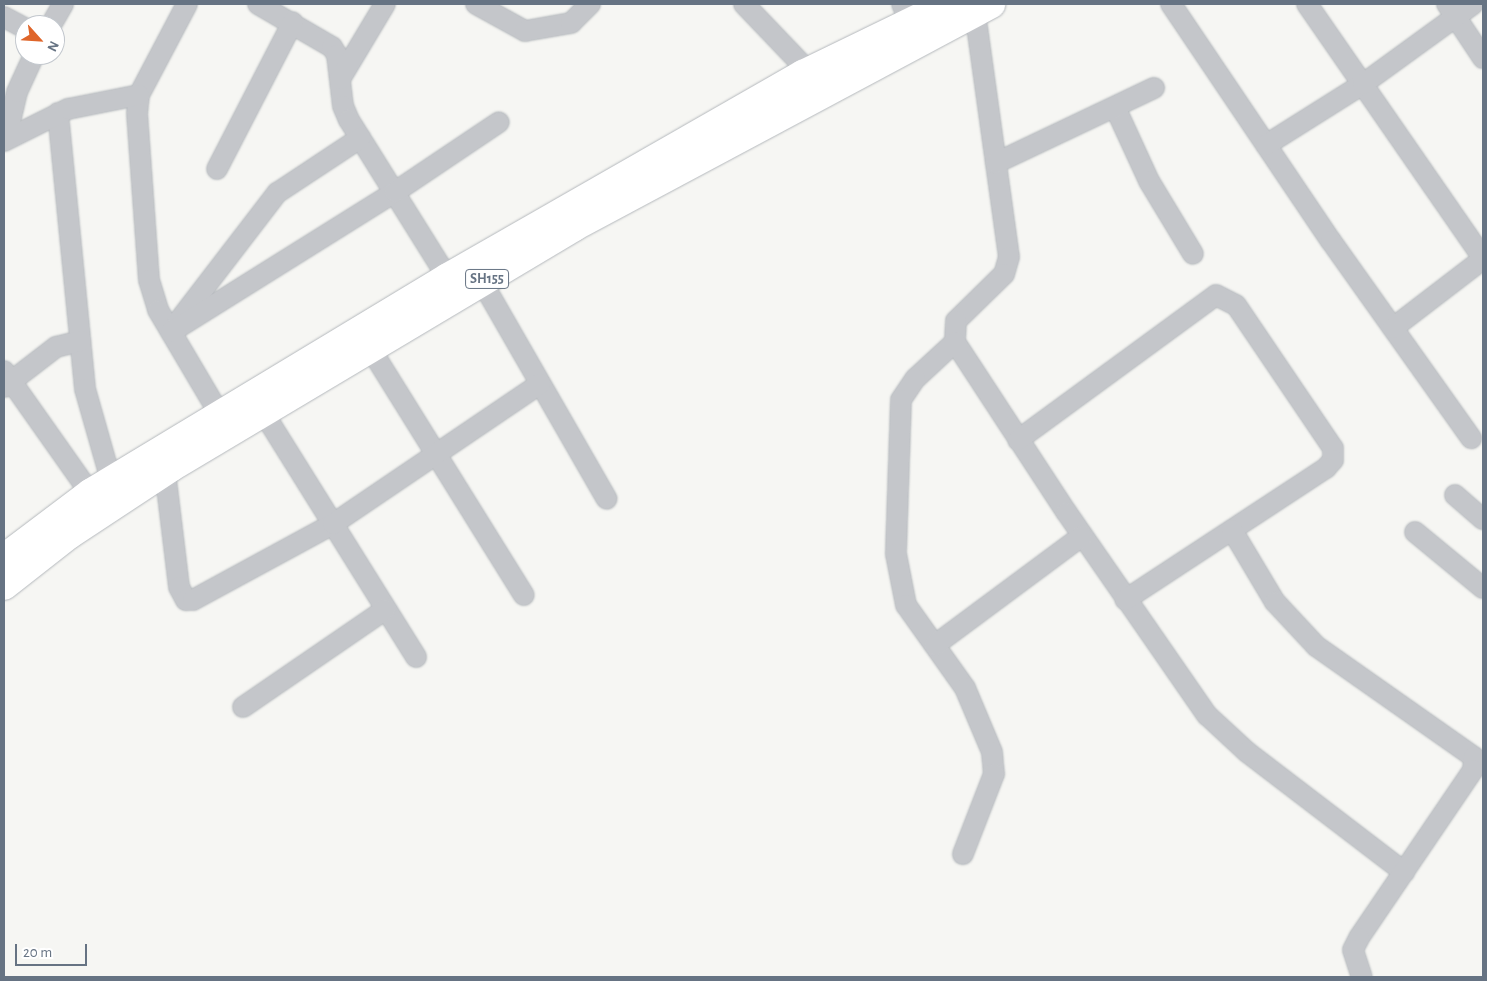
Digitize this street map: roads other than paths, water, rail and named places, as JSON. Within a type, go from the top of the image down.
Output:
[{"type":"main road","name":"SH155","points":[[4,558],[101,487],[220,415],[453,287],[906,13],[947,4]]},
{"type":"main road","name":"SH155","points":[[4,586],[69,535],[165,471],[370,348],[453,287],[482,282],[574,228],[983,8]]},
{"type":"street","points":[[57,15],[63,4]]},
{"type":"street","points":[[187,4],[139,95],[137,112],[149,280],[158,310],[220,415]]},
{"type":"street","points":[[258,4],[293,22],[332,47],[338,55],[343,106],[360,138],[453,287]]},
{"type":"street","points":[[340,79],[385,4]]},
{"type":"street","points":[[476,4],[525,30],[571,23],[590,4]]},
{"type":"street","points":[[744,4],[808,71]]},
{"type":"street","points":[[1172,4],[1392,328],[1471,438]]},
{"type":"street","points":[[1308,4],[1483,258],[1392,328]]},
{"type":"street","points":[[1266,145],[1363,84],[1452,10],[1473,4]]},
{"type":"street","points":[[983,8],[996,163],[1008,266],[956,321],[955,342],[1125,600],[1207,715],[1247,752],[1404,872]]},
{"type":"street","points":[[1452,10],[1483,58]]},
{"type":"street","points":[[217,169],[293,22]]},
{"type":"street","points":[[5,140],[17,92],[29,65]]},
{"type":"street","points":[[996,163],[1154,88]]},
{"type":"street","points":[[5,140],[58,113],[139,95]]},
{"type":"street","points":[[1114,107],[1149,181],[1193,254]]},
{"type":"street","points":[[58,113],[85,389],[101,487]]},
{"type":"street","points":[[171,332],[395,192],[499,122]]},
{"type":"street","points":[[171,332],[272,199],[295,179],[360,138]]},
{"type":"street","points":[[482,282],[607,499]]},
{"type":"street","points":[[1018,440],[1204,300],[1216,295],[1227,298],[1236,305],[1335,453],[1326,468],[1125,600]]},
{"type":"street","points":[[80,341],[56,347],[6,380],[101,487]]},
{"type":"street","points":[[955,342],[906,390],[898,423],[900,584],[906,605],[965,688],[992,752],[994,774],[963,854]]},
{"type":"street","points":[[370,348],[524,594]]},
{"type":"street","points":[[165,471],[180,587],[186,600],[193,600],[333,524],[435,452],[540,384]]},
{"type":"street","points":[[263,412],[416,657]]},
{"type":"street","points":[[1455,495],[1483,519]]},
{"type":"street","points":[[1232,530],[1275,602],[1316,646],[1474,757],[1474,770],[1353,950],[1362,977]]},
{"type":"street","points":[[1415,532],[1483,588]]},
{"type":"street","points":[[935,646],[1082,536]]},
{"type":"street","points":[[243,707],[386,609]]}]
